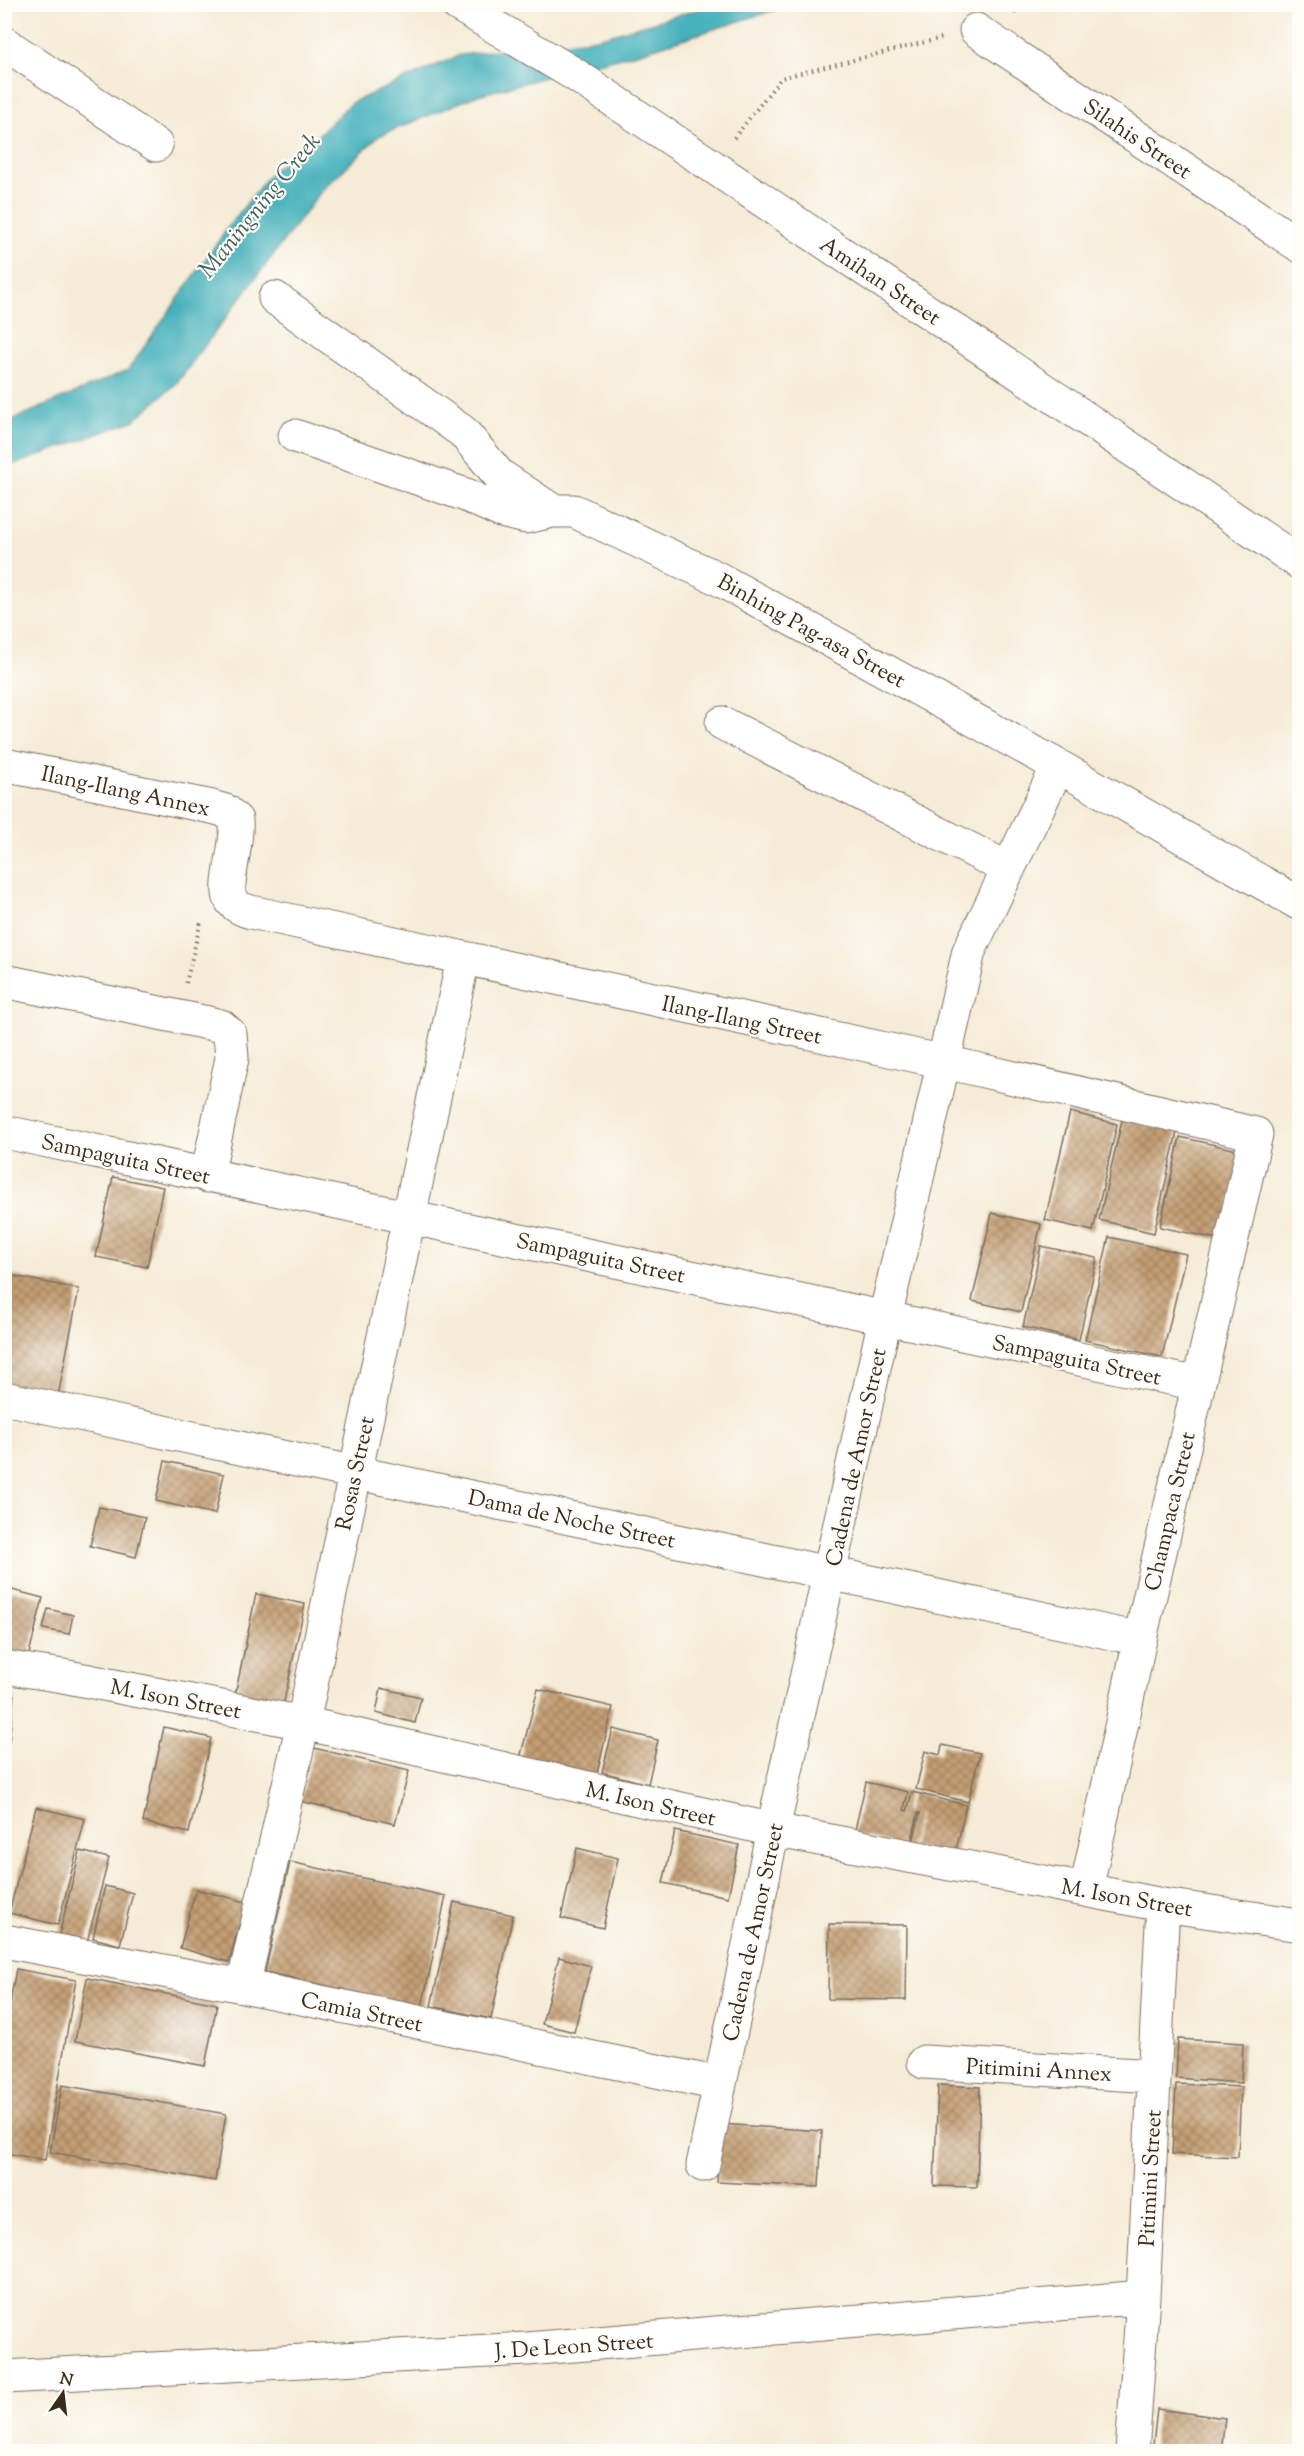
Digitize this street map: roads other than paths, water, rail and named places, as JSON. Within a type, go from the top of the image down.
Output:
[{"type":"street","name":"Amihan Street","points":[[468,11],[574,74],[1299,563]]},
{"type":"street","name":"Silahis Street","points":[[976,30],[1299,246]]},
{"type":"street","points":[[4,43],[156,145]]},
{"type":"street","points":[[276,298],[463,432],[499,475],[554,511]]},
{"type":"street","name":"Binhing Pag-asa Street","points":[[295,436],[466,495],[501,511],[526,517],[554,511],[574,511],[717,578],[1058,766],[1299,904]]},
{"type":"street","points":[[722,723],[1007,868]]},
{"type":"street","name":"Ilang-Ilang Annex","points":[[4,765],[226,811],[236,820],[238,833],[228,888],[230,900]]},
{"type":"street","name":"Cadena de Amor Street","points":[[703,2165],[773,1830],[885,1318],[969,951],[1058,766]]},
{"type":"street","name":"Ilang-Ilang Street","points":[[230,900],[239,908],[251,912],[945,1062],[1256,1134]]},
{"type":"street","name":"Rosas Street","points":[[243,1986],[303,1723],[463,959]]},
{"type":"street","points":[[4,981],[221,1026],[230,1034],[232,1045],[207,1176]]},
{"type":"street","name":"Sampaguita Street","points":[[4,1132],[1198,1384]]},
{"type":"street","name":"Champaca Street","points":[[1086,1890],[1140,1639],[1256,1134]]},
{"type":"street","name":"Dama de Noche Street","points":[[4,1398],[1140,1639]]},
{"type":"street","name":"M. Ison Street","points":[[4,1667],[63,1676],[303,1723],[773,1830],[1163,1905],[1299,1925]]},
{"type":"street","name":"Pitimini Street","points":[[1132,2451],[1143,2297],[1163,1905]]},
{"type":"street","name":"Camia Street","points":[[4,1941],[243,1986],[720,2084]]},
{"type":"street","name":"Pitimini Annex","points":[[924,2062],[1154,2076]]},
{"type":"street","name":"J. De Leon Street","points":[[4,2377],[527,2349],[1143,2297]]},
{"type":"water","name":"Maningning Creek","points":[[713,5],[791,5],[644,51],[478,95],[379,136],[322,190],[176,384],[133,421],[5,468],[5,423],[128,370],[229,226],[274,169],[307,146],[351,103],[460,55],[598,38]]}]
